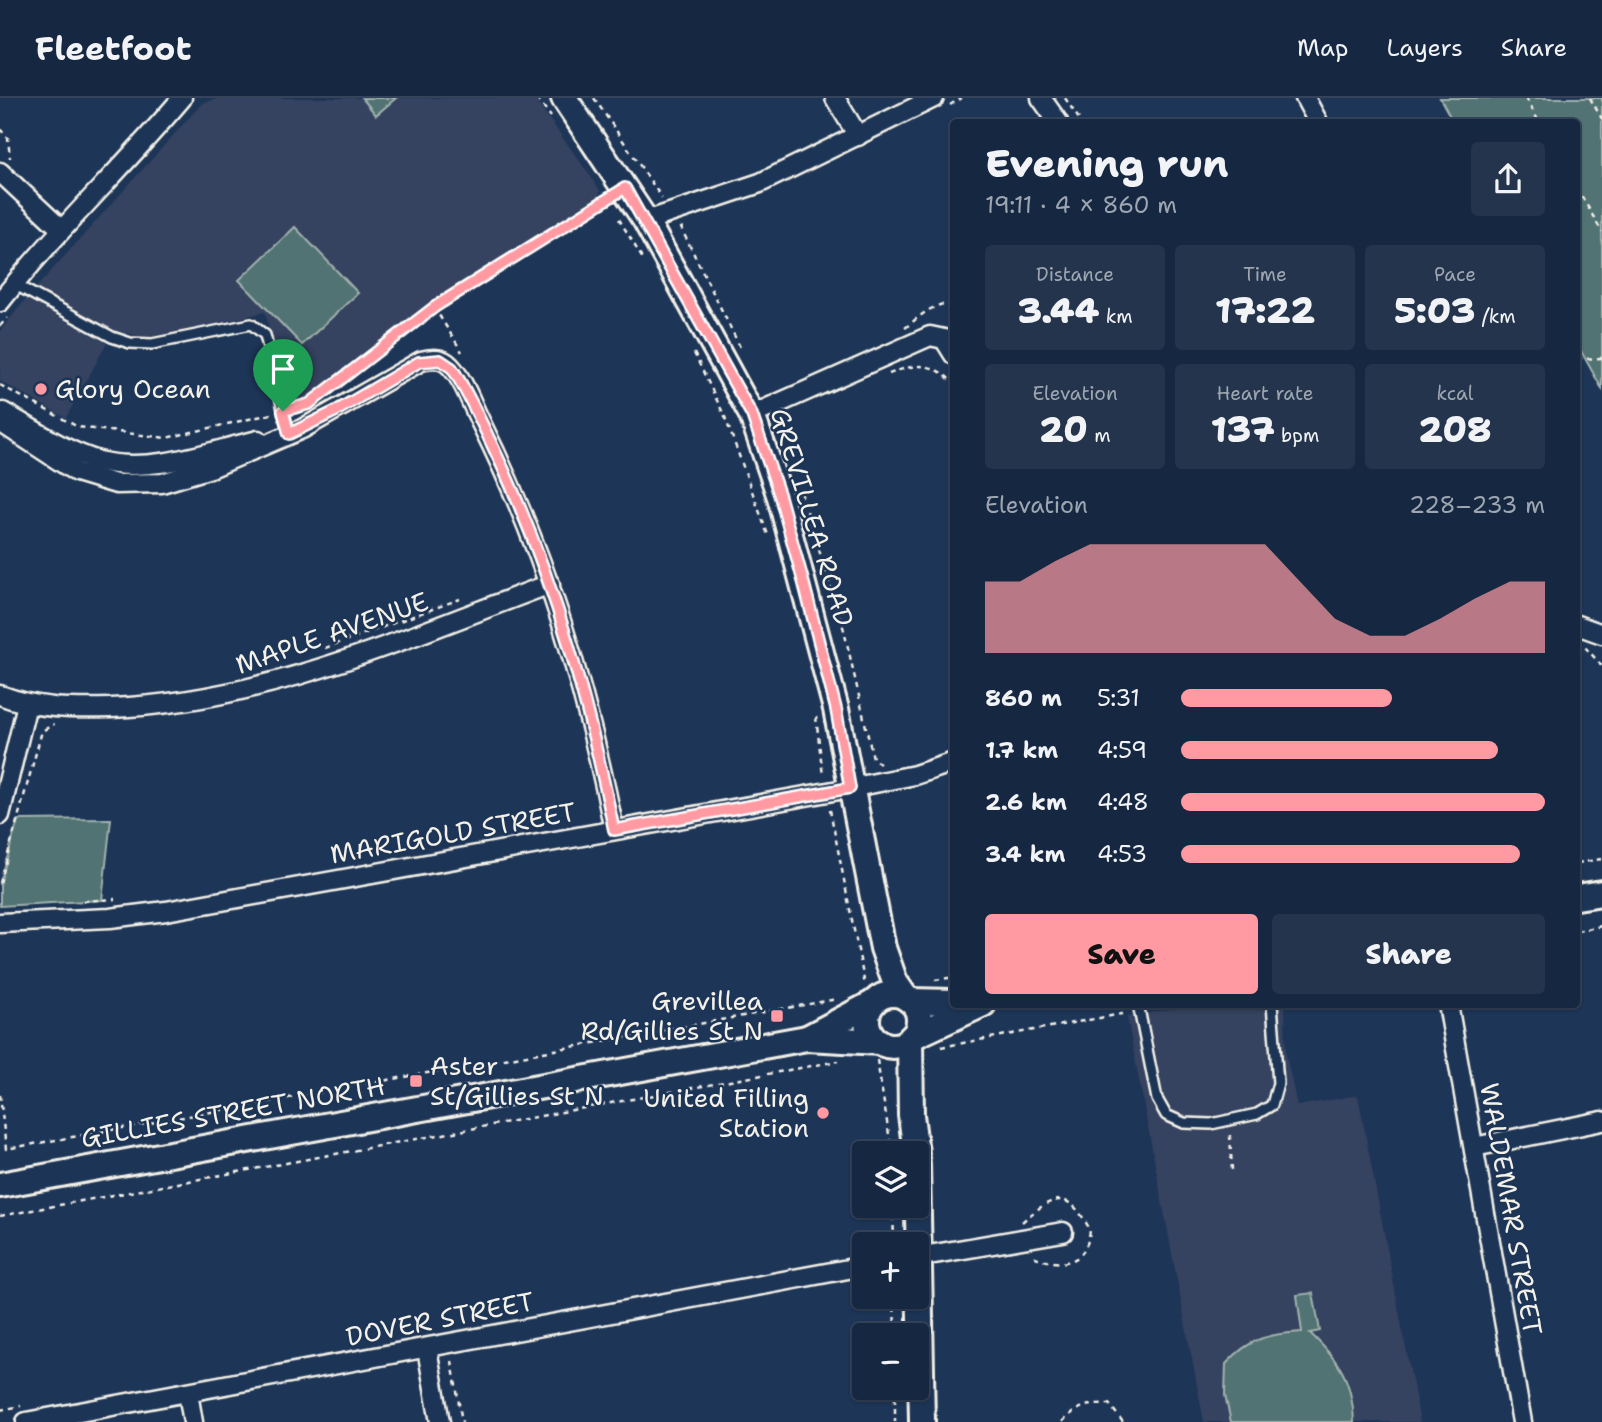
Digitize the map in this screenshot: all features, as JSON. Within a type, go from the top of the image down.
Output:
[{"type":"street","points":[[0,302],[60,228],[138,149],[182,98]]},
{"type":"street","name":"GREVILLEA ROAD","points":[[564,98],[625,188],[634,223],[752,415],[780,497],[836,709],[874,914],[888,965],[908,999]]},
{"type":"street","points":[[835,98],[858,136]]},
{"type":"street","points":[[634,223],[760,183],[934,98]]},
{"type":"street","points":[[1041,98],[1056,119]]},
{"type":"street","points":[[1305,98],[1316,119]]},
{"type":"street","points":[[5,167],[60,228]]},
{"type":"street","points":[[752,415],[933,335],[944,339],[950,349]]},
{"type":"street","points":[[0,422],[67,468],[101,481],[131,485],[184,478],[289,434],[348,405],[416,364],[437,359],[452,368],[513,492],[551,584],[590,713],[614,830]]},
{"type":"street","points":[[0,411],[87,456],[126,465],[154,464],[289,434]]},
{"type":"street","name":"MAPLE AVENUE","points":[[0,695],[27,704],[87,708],[158,706],[243,692],[322,669],[551,584]]},
{"type":"street","points":[[1580,626],[1602,634]]},
{"type":"street","points":[[0,815],[27,704]]},
{"type":"street","name":"MARIGOLD STREET","points":[[0,923],[110,918],[166,911],[850,788],[915,775],[950,763]]},
{"type":"street","points":[[1580,896],[1602,892]]},
{"type":"street","name":"GREVILLEA ROAD","points":[[872,999],[880,979],[874,914]]},
{"type":"street","name":"GILLIES STREET NORTH","points":[[807,1038],[872,999],[890,994],[908,999],[950,1002]]},
{"type":"street","points":[[872,999],[868,1024],[911,1115]]},
{"type":"street","points":[[908,999],[919,1021],[911,1115],[914,1141]]},
{"type":"street","name":"GILLIES STREET NORTH","points":[[0,1185],[807,1038],[880,1047],[919,1042],[976,1008]]},
{"type":"street","name":"WALDEMAR STREET","points":[[1449,1008],[1522,1422]]},
{"type":"street","points":[[1474,1147],[1602,1121]]},
{"type":"street","points":[[929,1254],[1063,1232]]},
{"type":"street","name":"DOVER STREET","points":[[26,1422],[852,1268]]},
{"type":"street","points":[[919,1309],[922,1422]]},
{"type":"street","points":[[427,1349],[440,1422]]},
{"type":"street","points":[[188,1393],[193,1422]]},
{"type":"lane","points":[[14,284],[112,337],[130,343],[152,344],[251,324],[265,335],[289,434]]},
{"type":"lane","points":[[1139,1008],[1158,1104],[1175,1120],[1203,1124],[1256,1114],[1273,1103],[1278,1083],[1272,1008]]},
{"type":"path","points":[[594,98],[663,200]]},
{"type":"path","points":[[1065,98],[1079,119]]},
{"type":"path","points":[[1526,98],[1537,119]]},
{"type":"path","points":[[1590,98],[1602,119]]},
{"type":"path","points":[[0,129],[8,138],[5,167]]},
{"type":"path","points":[[0,385],[78,427],[166,438],[309,404],[436,306],[625,188]]},
{"type":"path","points":[[1580,193],[1602,232]]},
{"type":"path","points":[[634,223],[648,269]]},
{"type":"path","points":[[681,228],[742,351]]},
{"type":"path","points":[[691,348],[725,417],[772,547]]},
{"type":"path","points":[[1580,359],[1602,359]]},
{"type":"path","points":[[886,375],[919,364],[936,368],[950,380]]},
{"type":"path","points":[[800,491],[844,629],[873,758],[881,766]]},
{"type":"path","points":[[317,651],[460,599]]},
{"type":"path","points":[[1580,644],[1602,666]]},
{"type":"path","points":[[816,716],[823,777]]},
{"type":"path","points":[[0,883],[42,731],[52,724]]},
{"type":"path","points":[[830,807],[872,999]]},
{"type":"path","points":[[1580,863],[1602,859]]},
{"type":"path","points":[[76,902],[127,898]]},
{"type":"path","points":[[1580,930],[1602,926]]},
{"type":"path","points":[[0,1095],[6,1149],[844,998]]},
{"type":"path","points":[[919,1042],[1133,1008]]},
{"type":"path","points":[[880,1047],[891,1141]]},
{"type":"path","points":[[0,1216],[848,1059]]},
{"type":"path","points":[[1230,1135],[1232,1171]]},
{"type":"path","points":[[1023,1222],[1047,1201],[1064,1199],[1078,1207],[1090,1230],[1084,1249],[1077,1259],[1054,1264],[1026,1253]]},
{"type":"path","points":[[451,1361],[462,1422]]},
{"type":"path","points":[[895,1400],[895,1422]]},
{"type":"path","points":[[1062,1422],[1076,1409],[1092,1403],[1109,1404],[1123,1422]]},
{"type":"shaded area","points":[[220,98],[534,98],[600,191],[597,202],[422,314],[303,404],[290,408],[265,312],[153,339],[115,331],[35,289],[195,111],[205,102]]},
{"type":"shaded area","points":[[26,299],[107,343],[66,418],[0,381],[0,331]]},
{"type":"shaded area","points":[[1176,1008],[1285,1008],[1286,1054],[1297,1106],[1358,1095],[1420,1422],[1204,1422],[1127,1017]]},
{"type":"green space","points":[[362,98],[396,98],[376,115]]},
{"type":"green space","points":[[1440,98],[1602,98],[1602,389],[1580,349],[1580,119],[1451,119]]},
{"type":"green space","points":[[295,227],[358,293],[302,345],[239,280]]},
{"type":"green space","points":[[111,819],[102,900],[0,906],[0,883],[18,820]]},
{"type":"green space","points":[[1313,1293],[1320,1331],[1310,1333],[1342,1372],[1350,1394],[1354,1422],[1231,1422],[1225,1395],[1226,1364],[1243,1348],[1260,1339],[1302,1332],[1297,1295]]},
{"type":"place","name":"Glory Ocean","points":[[41,389]]},
{"type":"place","name":"Grevillea Rd/Gillies St N","points":[[777,1016]]},
{"type":"place","name":"Aster St/Gillies St N","points":[[416,1081]]},
{"type":"place","name":"United Filling Station","points":[[823,1113]]},
{"type":"route","points":[[625,188],[646,221],[752,415],[780,497],[804,584],[836,709],[850,788],[614,830],[587,701],[551,584],[500,463],[452,368],[437,359],[421,361],[317,422],[289,434],[283,411],[309,404],[436,306],[606,197],[625,188]]}]
